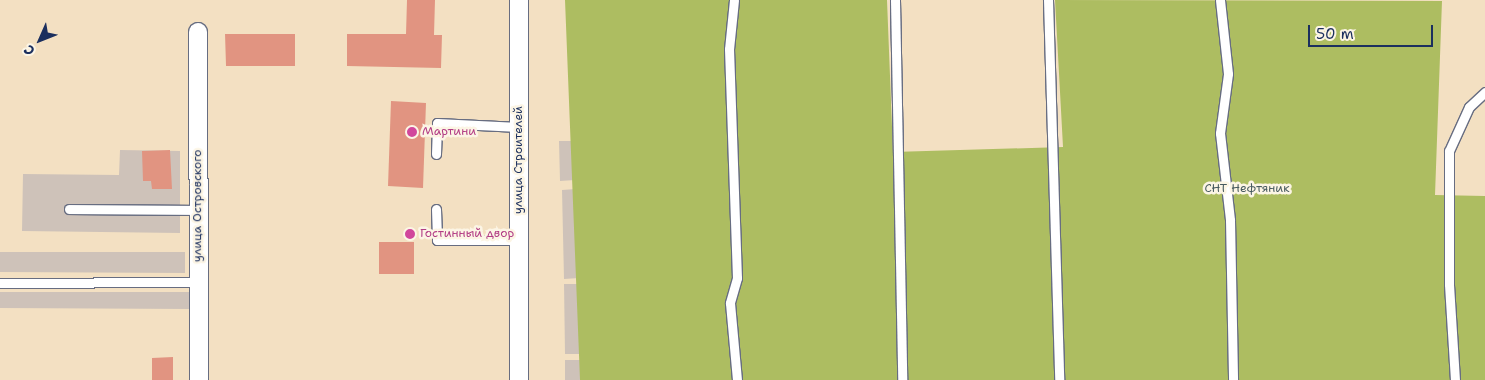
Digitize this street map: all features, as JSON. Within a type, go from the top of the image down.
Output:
[{"type":"street","name":"улица Строителей","points":[[518,0],[519,380]]},
{"type":"street","name":"улица Островского","points":[[198,32],[199,380]]},
{"type":"lane","points":[[734,0],[729,49],[737,278],[730,303],[737,380]]},
{"type":"lane","points":[[895,0],[902,380]]},
{"type":"lane","points":[[1048,0],[1060,380]]},
{"type":"lane","points":[[1220,0],[1228,74],[1220,133],[1230,220],[1233,380]]},
{"type":"lane","points":[[1455,380],[1449,284],[1450,151],[1469,107],[1485,92]]},
{"type":"lane","points":[[436,154],[437,123],[519,126]]},
{"type":"lane","points":[[68,209],[198,210]]},
{"type":"lane","points":[[436,209],[436,240],[519,240]]},
{"type":"lane","points":[[0,283],[199,282]]},
{"type":"shaded area","points":[[559,141],[574,141],[575,180],[560,181]]},
{"type":"shaded area","points":[[120,150],[180,151],[180,233],[22,231],[23,174],[119,175]]},
{"type":"shaded area","points":[[576,189],[579,278],[564,279],[562,190]]},
{"type":"shaded area","points":[[0,252],[185,252],[185,273],[0,272]]},
{"type":"shaded area","points":[[564,284],[579,284],[580,354],[565,354]]},
{"type":"shaded area","points":[[0,292],[189,292],[189,309],[0,308]]},
{"type":"shaded area","points":[[565,360],[581,360],[581,380],[565,380]]},
{"type":"green space","name":"СНТ Нефтяник","points":[[565,0],[887,0],[893,152],[1063,147],[1055,0],[1442,1],[1435,195],[1485,196],[1485,380],[580,380]]},
{"type":"building","points":[[407,0],[435,0],[434,35],[442,35],[441,68],[347,66],[347,34],[406,34]]},
{"type":"building","points":[[225,34],[295,34],[295,66],[226,66]]},
{"type":"building","points":[[391,101],[426,103],[423,188],[388,186]]},
{"type":"building","points":[[170,150],[172,189],[152,189],[151,181],[143,181],[142,151]]},
{"type":"building","points":[[379,242],[414,242],[414,274],[379,274]]},
{"type":"building","points":[[173,357],[173,380],[152,380],[152,358]]},
{"type":"place","name":"Мартини","points":[[412,132]]},
{"type":"place","name":"Гостинный двор","points":[[410,234]]}]
